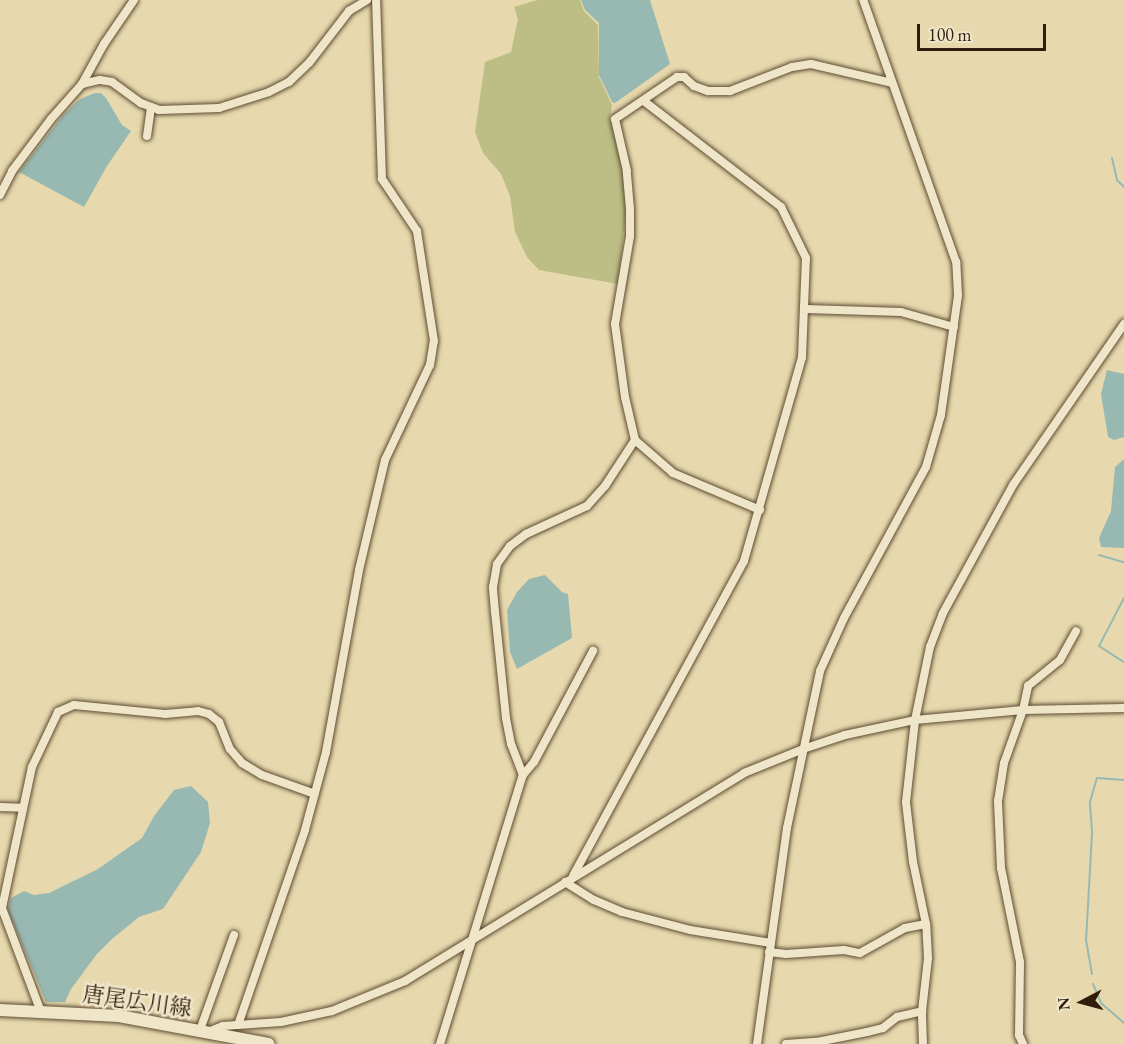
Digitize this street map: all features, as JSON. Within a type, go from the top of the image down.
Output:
[{"type":"main road","name":"唐尾広川線","points":[[0,1010],[119,1016],[204,1031],[230,1040],[268,1044]]},
{"type":"street","points":[[0,195],[12,171],[51,119],[82,84],[104,44],[134,0]]},
{"type":"street","points":[[82,84],[100,80],[112,82],[141,103],[159,110],[219,108],[289,82],[309,63],[349,11],[367,0]]},
{"type":"street","points":[[238,1025],[315,794],[326,752],[371,512],[385,460],[430,365],[434,341],[417,231],[382,179],[376,0]]},
{"type":"street","points":[[757,1044],[787,828],[820,671],[844,618],[926,467],[941,415],[958,296],[956,262],[863,0]]},
{"type":"street","points":[[760,510],[673,473],[634,440],[623,388],[615,324],[630,236],[630,209],[627,171],[615,119],[676,77],[684,77],[694,87],[708,91],[730,91],[792,67],[811,64],[892,83]]},
{"type":"street","points":[[569,879],[744,561],[802,357],[806,309],[806,258],[781,207],[644,101]]},
{"type":"street","points":[[147,136],[151,107]]},
{"type":"street","points":[[806,309],[901,312],[954,327]]},
{"type":"street","points":[[923,1044],[922,1011],[928,958],[926,924],[913,862],[906,802],[915,720],[930,647],[959,583],[1013,486],[1124,324]]},
{"type":"street","points":[[523,774],[511,744],[506,718],[493,587],[497,564],[510,546],[526,534],[587,506],[605,486],[634,440]]},
{"type":"street","points":[[1023,1044],[1019,1035],[1020,962],[1001,868],[998,801],[1004,763],[1023,710],[1028,686],[1060,660],[1076,631]]},
{"type":"street","points":[[440,1044],[523,774],[534,762],[593,651]]},
{"type":"street","points":[[41,1012],[1,908],[38,750],[58,712],[74,705],[165,714],[198,711],[209,714],[219,722],[230,749],[242,763],[262,775],[315,794]]},
{"type":"street","points":[[234,935],[204,1031],[238,1025],[281,1022],[332,1011],[405,981],[744,773],[803,749],[845,735],[915,720],[1023,710],[1124,708]]},
{"type":"street","points":[[0,807],[23,808]]},
{"type":"street","points":[[569,879],[594,900],[622,912],[770,948],[786,954],[844,950],[860,953],[905,928],[926,924]]},
{"type":"street","points":[[786,1044],[817,1042],[867,1032],[883,1028],[897,1017],[922,1011]]},
{"type":"green space","points":[[537,0],[580,0],[584,11],[598,25],[599,77],[612,105],[610,119],[625,171],[626,210],[618,284],[539,270],[527,257],[515,232],[510,196],[501,174],[483,153],[475,132],[485,62],[511,52],[518,19],[514,7]]},
{"type":"water","points":[[581,0],[650,0],[670,64],[615,103],[612,102],[599,75],[599,23],[585,10]]},
{"type":"water","points":[[101,93],[106,98],[122,125],[131,131],[107,166],[84,207],[19,172],[64,114],[80,99]]},
{"type":"water","points":[[1107,370],[1124,374],[1124,437],[1114,440],[1108,437],[1101,394]]},
{"type":"water","points":[[1124,459],[1124,548],[1101,547],[1099,538],[1111,511],[1115,467]]},
{"type":"water","points":[[545,575],[562,592],[568,594],[572,638],[517,669],[510,652],[507,610],[517,592],[529,579]]},
{"type":"water","points":[[191,786],[208,802],[210,823],[201,852],[163,909],[139,917],[112,939],[97,954],[71,989],[65,1002],[46,1002],[11,918],[8,909],[11,898],[24,891],[34,895],[49,893],[98,869],[142,838],[154,816],[174,790]]},
{"type":"waterway","points":[[1112,158],[1117,180],[1124,187]]},
{"type":"waterway","points":[[1099,555],[1124,562]]},
{"type":"waterway","points":[[1124,598],[1099,646],[1124,662]]},
{"type":"waterway","points":[[1092,974],[1086,941],[1092,832],[1090,802],[1097,778],[1124,780]]},
{"type":"waterway","points":[[1093,984],[1101,1003],[1124,1023]]}]
